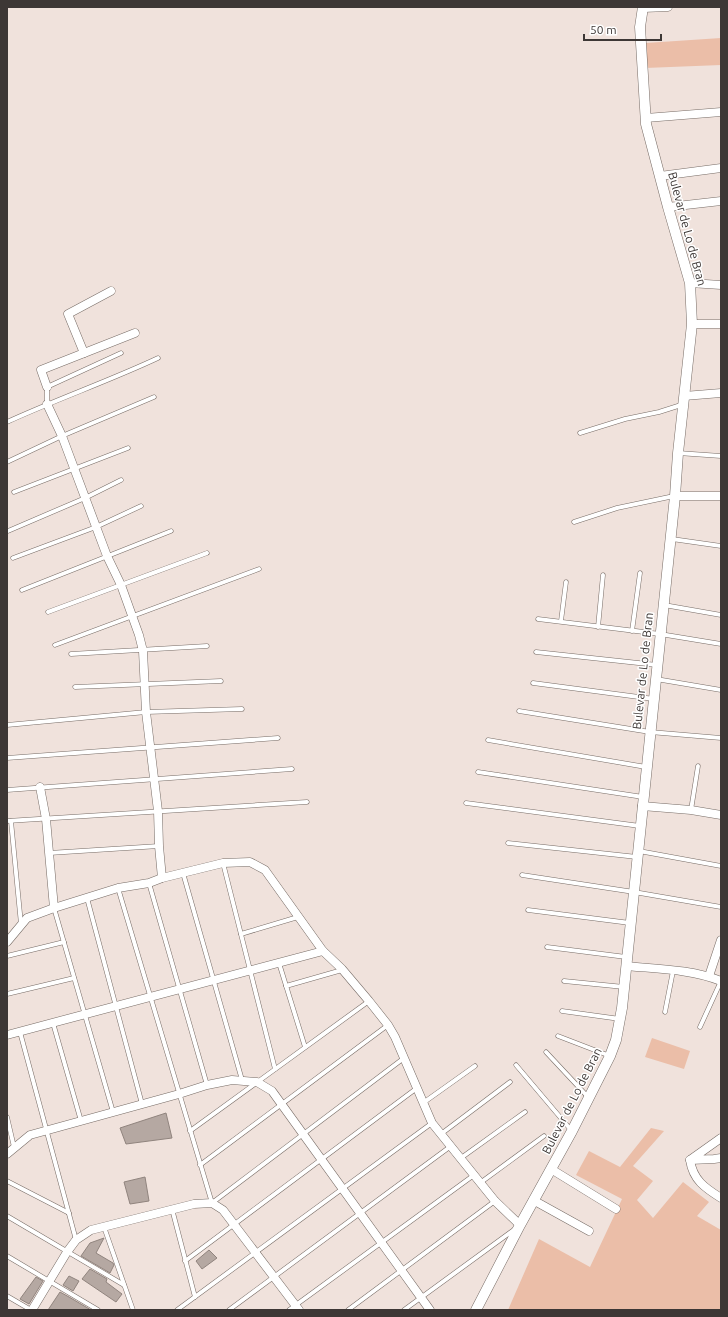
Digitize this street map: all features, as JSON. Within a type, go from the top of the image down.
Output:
[{"type":"street","points":[[643,7],[668,7]]},
{"type":"street","name":"Bulevar de Lo de Bran","points":[[476,1310],[533,1200],[572,1131],[610,1056],[616,1040],[624,988],[692,324],[690,283],[646,124],[640,26],[643,7]]},
{"type":"street","points":[[646,118],[721,112]]},
{"type":"street","points":[[660,176],[721,168]]},
{"type":"street","points":[[668,207],[721,201]]},
{"type":"street","points":[[690,283],[721,285]]},
{"type":"street","points":[[84,353],[68,314],[111,291]]},
{"type":"street","points":[[692,324],[721,324]]},
{"type":"street","points":[[47,387],[41,370],[135,333]]},
{"type":"street","points":[[684,400],[721,393]]},
{"type":"street","points":[[47,404],[62,436],[107,556],[121,585],[139,635],[143,651],[146,712],[158,811],[158,846],[162,878]]},
{"type":"street","points":[[675,496],[721,496]]},
{"type":"street","points":[[40,787],[46,819],[54,908]]},
{"type":"street","points":[[643,802],[721,814]]},
{"type":"street","points":[[7,942],[27,918],[118,888],[149,883],[162,878],[223,863],[250,862],[265,870],[323,951],[342,969],[370,1001],[388,1026],[395,1037],[432,1123],[495,1201],[520,1225]]},
{"type":"street","points":[[709,976],[721,940]]},
{"type":"street","points":[[7,1035],[323,951]]},
{"type":"street","points":[[626,962],[709,976],[721,981]]},
{"type":"street","points":[[7,1154],[30,1135],[207,1085],[232,1080],[257,1082],[272,1091],[430,1310]]},
{"type":"street","points":[[690,1160],[721,1138]]},
{"type":"street","points":[[690,1160],[721,1158]]},
{"type":"street","points":[[690,1160],[692,1171],[705,1187],[721,1198]]},
{"type":"street","points":[[551,1169],[616,1209]]},
{"type":"street","points":[[533,1200],[589,1231]]},
{"type":"street","points":[[31,1310],[66,1252],[76,1240],[91,1230],[194,1204],[212,1203],[223,1210],[256,1252],[295,1309]]},
{"type":"lane","points":[[47,404],[47,387],[121,353]]},
{"type":"lane","points":[[7,422],[158,358]]},
{"type":"lane","points":[[7,462],[154,396]]},
{"type":"lane","points":[[580,433],[625,419],[659,412],[684,400]]},
{"type":"lane","points":[[14,492],[128,448]]},
{"type":"lane","points":[[678,453],[721,456]]},
{"type":"lane","points":[[8,531],[85,498],[121,480]]},
{"type":"lane","points":[[574,522],[617,508],[675,496]]},
{"type":"lane","points":[[13,558],[96,527],[141,506]]},
{"type":"lane","points":[[22,590],[172,531]]},
{"type":"lane","points":[[670,538],[721,546]]},
{"type":"lane","points":[[48,612],[207,553]]},
{"type":"lane","points":[[55,645],[259,569]]},
{"type":"lane","points":[[632,631],[640,573]]},
{"type":"lane","points":[[598,627],[603,575]]},
{"type":"lane","points":[[561,621],[566,582]]},
{"type":"lane","points":[[663,604],[721,615]]},
{"type":"lane","points":[[538,619],[660,634],[721,644]]},
{"type":"lane","points":[[71,654],[143,651],[207,646]]},
{"type":"lane","points":[[536,652],[657,665]]},
{"type":"lane","points":[[656,679],[721,690]]},
{"type":"lane","points":[[75,687],[221,681]]},
{"type":"lane","points":[[533,683],[654,699]]},
{"type":"lane","points":[[7,724],[146,712],[242,709]]},
{"type":"lane","points":[[519,711],[650,732],[721,738]]},
{"type":"lane","points":[[7,758],[150,746],[278,738]]},
{"type":"lane","points":[[488,740],[646,767]]},
{"type":"lane","points":[[691,810],[698,766]]},
{"type":"lane","points":[[7,790],[292,769]]},
{"type":"lane","points":[[478,772],[643,802]]},
{"type":"lane","points":[[21,925],[9,821],[307,802]]},
{"type":"lane","points":[[466,803],[640,826]]},
{"type":"lane","points":[[508,843],[638,854],[721,866]]},
{"type":"lane","points":[[48,853],[158,846]]},
{"type":"lane","points":[[223,863],[275,1069]]},
{"type":"lane","points":[[183,873],[243,1081]]},
{"type":"lane","points":[[522,875],[634,892],[721,908]]},
{"type":"lane","points":[[149,883],[207,1085]]},
{"type":"lane","points":[[118,888],[212,1203],[404,1058]]},
{"type":"lane","points":[[87,898],[142,1104]]},
{"type":"lane","points":[[54,908],[113,1112]]},
{"type":"lane","points":[[528,910],[630,923]]},
{"type":"lane","points":[[241,934],[298,917]]},
{"type":"lane","points":[[7,956],[64,942]]},
{"type":"lane","points":[[547,947],[626,962]]},
{"type":"lane","points":[[279,963],[305,1047]]},
{"type":"lane","points":[[286,986],[342,969]]},
{"type":"lane","points":[[665,1012],[673,970]]},
{"type":"lane","points":[[7,994],[74,978]]},
{"type":"lane","points":[[564,981],[624,988]]},
{"type":"lane","points":[[700,1027],[721,981]]},
{"type":"lane","points":[[190,1131],[370,1001]]},
{"type":"lane","points":[[562,1011],[620,1018]]},
{"type":"lane","points":[[53,1022],[81,1121]]},
{"type":"lane","points":[[200,1165],[388,1026]]},
{"type":"lane","points":[[20,1032],[76,1240]]},
{"type":"lane","points":[[558,1036],[610,1056]]},
{"type":"lane","points":[[546,1052],[589,1098]]},
{"type":"lane","points":[[516,1065],[572,1131]]},
{"type":"lane","points":[[423,1103],[475,1066]]},
{"type":"lane","points":[[441,1134],[510,1082]]},
{"type":"lane","points":[[185,1260],[417,1088]]},
{"type":"lane","points":[[461,1158],[525,1112]]},
{"type":"lane","points":[[7,1117],[14,1147]]},
{"type":"lane","points":[[177,1310],[432,1123]]},
{"type":"lane","points":[[480,1183],[544,1136]]},
{"type":"lane","points":[[229,1310],[451,1146]]},
{"type":"lane","points":[[295,1309],[382,1242],[474,1175]]},
{"type":"lane","points":[[7,1181],[69,1213]]},
{"type":"lane","points":[[348,1310],[495,1201]]},
{"type":"lane","points":[[172,1210],[195,1297]]},
{"type":"lane","points":[[7,1216],[124,1285]]},
{"type":"lane","points":[[404,1310],[520,1225]]},
{"type":"lane","points":[[104,1227],[133,1310]]},
{"type":"lane","points":[[7,1256],[98,1310]]},
{"type":"lane","points":[[7,1296],[31,1310]]},
{"type":"shaded area","points":[[721,38],[721,65],[645,68],[646,43]]},
{"type":"shaded area","points":[[652,1038],[690,1051],[684,1069],[645,1057]]},
{"type":"shaded area","points":[[651,1128],[664,1131],[633,1166],[653,1181],[637,1200],[653,1218],[683,1182],[709,1202],[697,1216],[721,1230],[721,1310],[508,1310],[539,1239],[590,1267],[622,1199],[576,1175],[589,1151],[620,1167]]},
{"type":"building","points":[[166,1113],[172,1138],[126,1144],[120,1128]]},
{"type":"building","points":[[145,1177],[149,1201],[130,1204],[124,1182]]},
{"type":"building","points":[[104,1238],[96,1253],[113,1263],[114,1265],[110,1273],[81,1256],[90,1243]]},
{"type":"building","points":[[209,1250],[217,1258],[202,1269],[196,1261]]},
{"type":"building","points":[[90,1269],[107,1279],[106,1282],[122,1294],[116,1302],[82,1279]]},
{"type":"building","points":[[69,1276],[79,1281],[73,1291],[63,1285]]},
{"type":"building","points":[[36,1277],[43,1281],[29,1304],[20,1299]]},
{"type":"building","points":[[60,1292],[69,1297],[91,1310],[48,1310]]}]
